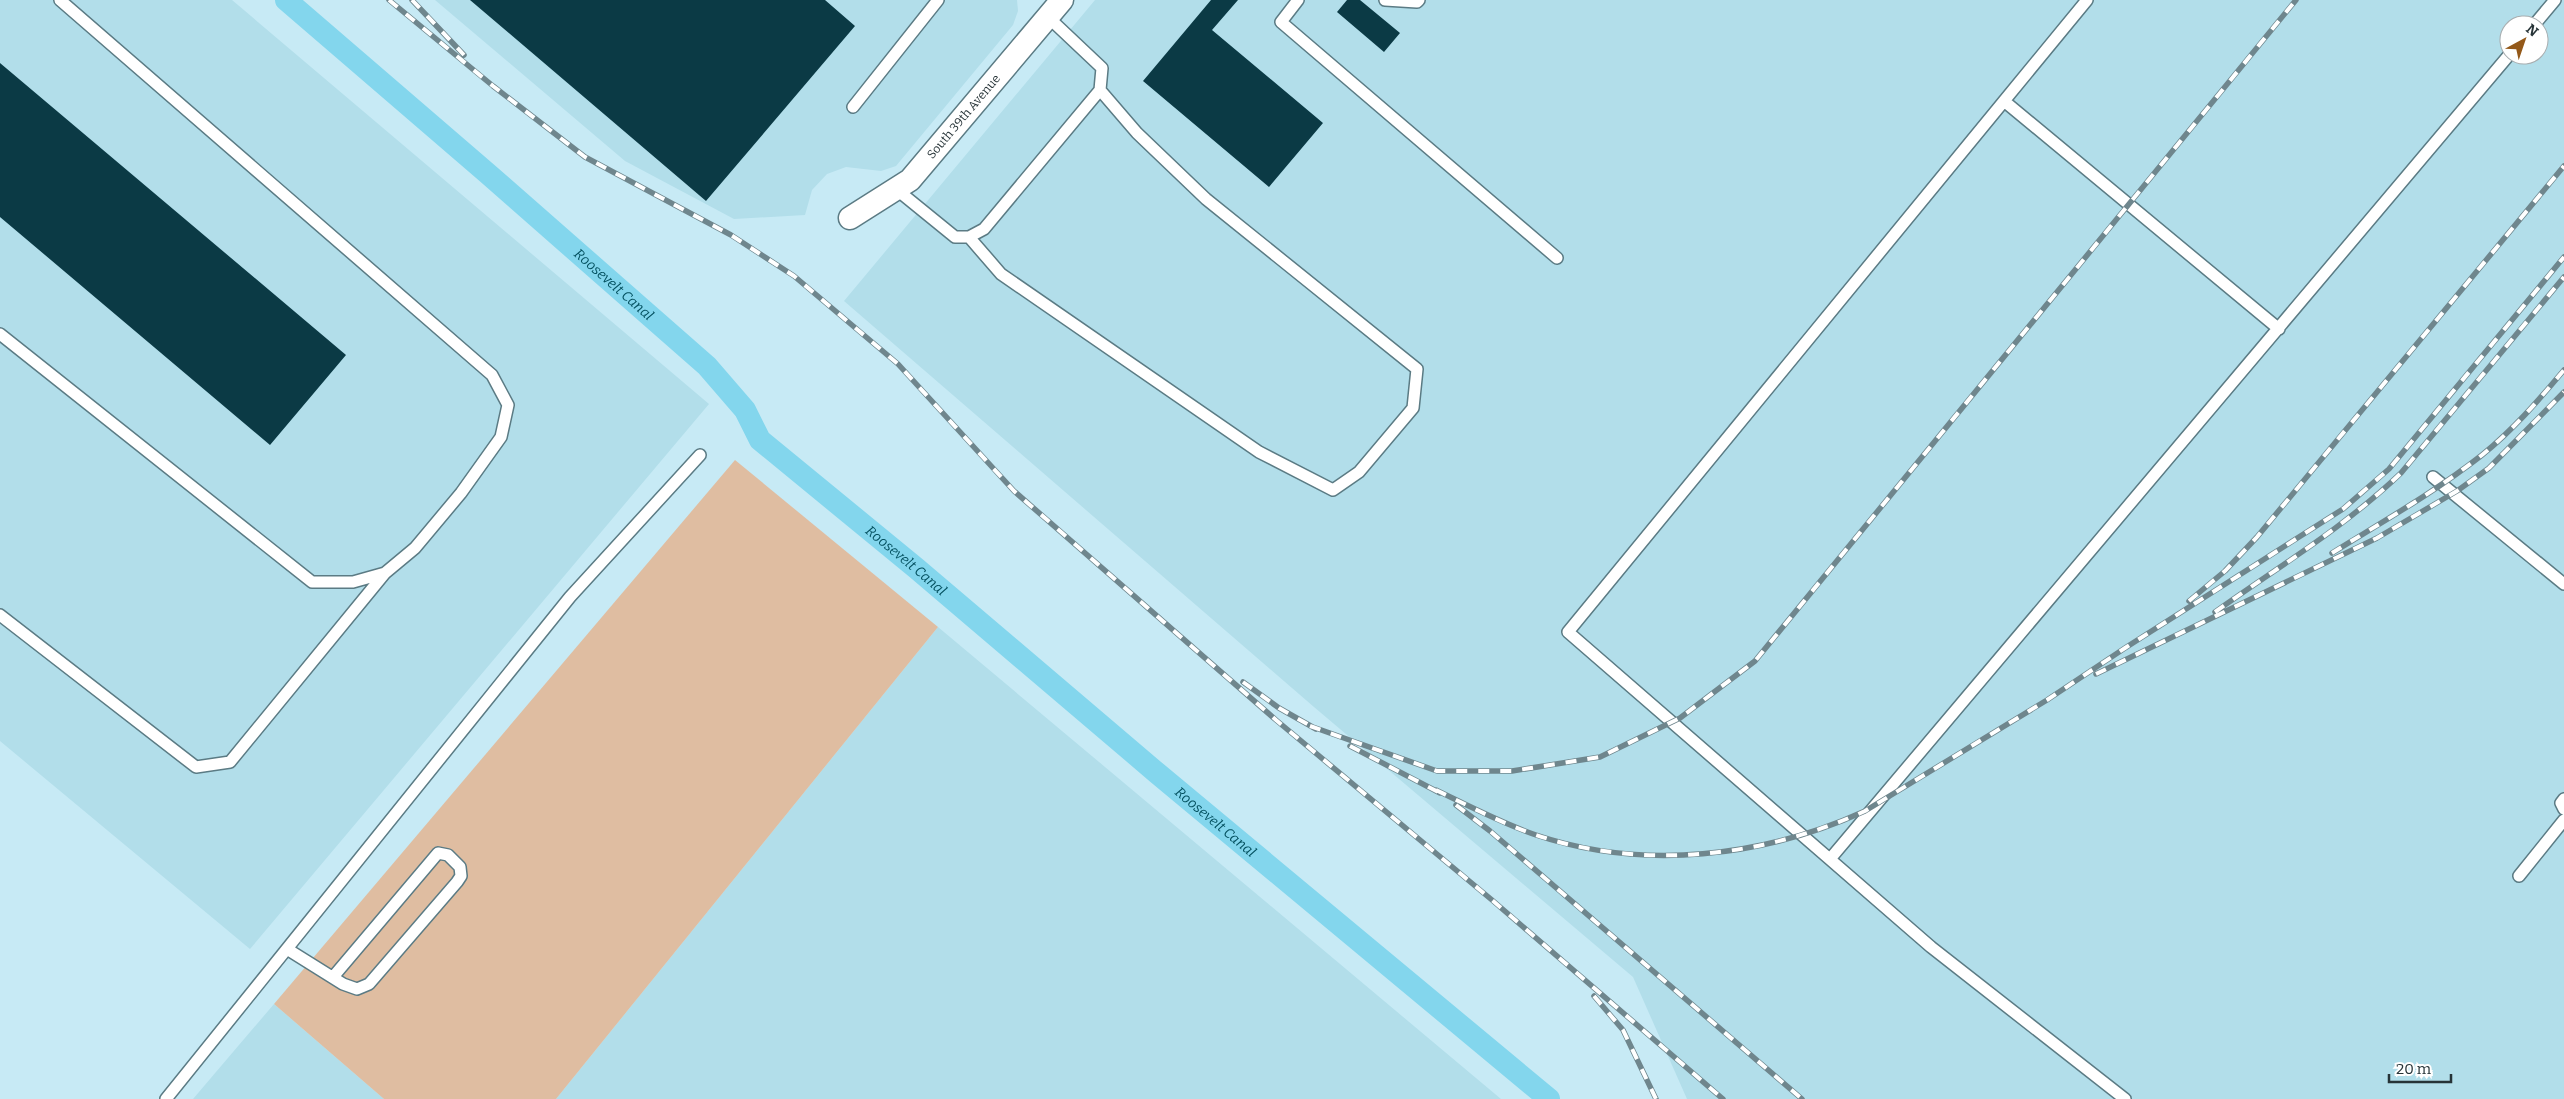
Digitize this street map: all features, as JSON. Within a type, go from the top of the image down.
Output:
[{"type":"street","name":"South 39th Avenue","points":[[850,218],[910,180],[1058,5]]},
{"type":"lane","points":[[0,615],[196,767],[230,762],[385,573],[415,548],[461,493],[501,437],[508,405],[492,375],[60,0]]},
{"type":"lane","points":[[853,107],[938,0]]},
{"type":"lane","points":[[1298,0],[1281,22],[1557,258]]},
{"type":"lane","points":[[1385,0],[1417,2],[1418,0]]},
{"type":"lane","points":[[2087,0],[1568,632],[1931,947],[2125,1099]]},
{"type":"lane","points":[[2542,15],[2555,0]]},
{"type":"lane","points":[[896,189],[955,237],[969,237],[984,229],[1100,90],[1102,68],[1058,5]]},
{"type":"lane","points":[[1830,859],[2279,330],[2501,65]]},
{"type":"lane","points":[[969,237],[1001,274],[1259,452],[1333,490],[1360,472],[1412,408],[1417,369],[1206,199],[1137,133],[1100,90]]},
{"type":"lane","points":[[2004,101],[2279,330]]},
{"type":"lane","points":[[0,334],[312,582],[353,582],[385,573]]},
{"type":"lane","points":[[167,1099],[570,597],[700,455]]},
{"type":"lane","points":[[2433,477],[2564,584]]},
{"type":"lane","points":[[2564,799],[2561,803],[2564,809]]},
{"type":"lane","points":[[2519,876],[2564,820]]},
{"type":"lane","points":[[287,949],[333,977],[357,989],[369,984],[457,882],[461,876],[460,867],[448,855],[438,853],[333,977]]},
{"type":"shaded area","points":[[0,0],[232,0],[709,404],[250,949],[0,741]]},
{"type":"shaded area","points":[[435,0],[1017,0],[1018,11],[1013,25],[896,166],[881,171],[846,167],[827,174],[812,190],[805,215],[734,219],[625,161]]},
{"type":"shaded area","points":[[1095,0],[2564,0],[2564,1099],[1687,1099],[1633,977],[1314,707],[844,301]]},
{"type":"shaded area","points":[[735,460],[938,627],[556,1099],[384,1099],[274,1004]]},
{"type":"shaded area","points":[[938,627],[1501,1099],[556,1099]]},
{"type":"shaded area","points":[[274,1004],[384,1099],[193,1099]]},
{"type":"building","points":[[470,0],[825,0],[855,26],[706,201]]},
{"type":"building","points":[[1211,0],[1238,0],[1212,30],[1323,123],[1269,187],[1143,81]]},
{"type":"building","points":[[1347,0],[1360,0],[1400,33],[1384,52],[1337,12]]},
{"type":"building","points":[[0,63],[346,355],[270,445],[0,217]]},
{"type":"waterway","name":"Roosevelt Canal","points":[[286,0],[707,366],[745,410],[760,440],[916,568],[1157,773],[1549,1099]]},
{"type":"railway","points":[[389,0],[493,86],[585,157],[731,235],[794,276],[898,364],[1014,491],[1276,720],[1492,900],[1723,1099]]},
{"type":"railway","points":[[412,0],[464,55]]},
{"type":"railway","points":[[1310,726],[1437,771],[1512,771],[1600,757],[1680,718],[1755,661],[2296,0]]},
{"type":"railway","points":[[2189,601],[2225,571],[2257,537],[2564,166]]},
{"type":"railway","points":[[1436,790],[1498,820],[1536,835],[1577,846],[1618,853],[1660,855],[1703,854],[1745,848],[1786,839],[1826,827],[1865,811],[2047,700],[2343,509],[2389,469],[2564,257]]},
{"type":"railway","points":[[2215,612],[2334,529],[2380,493],[2401,473],[2564,277]]},
{"type":"railway","points":[[2332,553],[2427,494],[2482,455],[2515,425],[2564,370]]},
{"type":"railway","points":[[2096,674],[2377,538],[2457,491],[2489,468],[2564,392]]},
{"type":"railway","points":[[1243,682],[1279,708],[1316,729]]},
{"type":"railway","points":[[1350,746],[1440,793]]},
{"type":"railway","points":[[1456,805],[1490,831],[1802,1099]]},
{"type":"railway","points":[[1594,996],[1623,1030],[1656,1099]]}]
